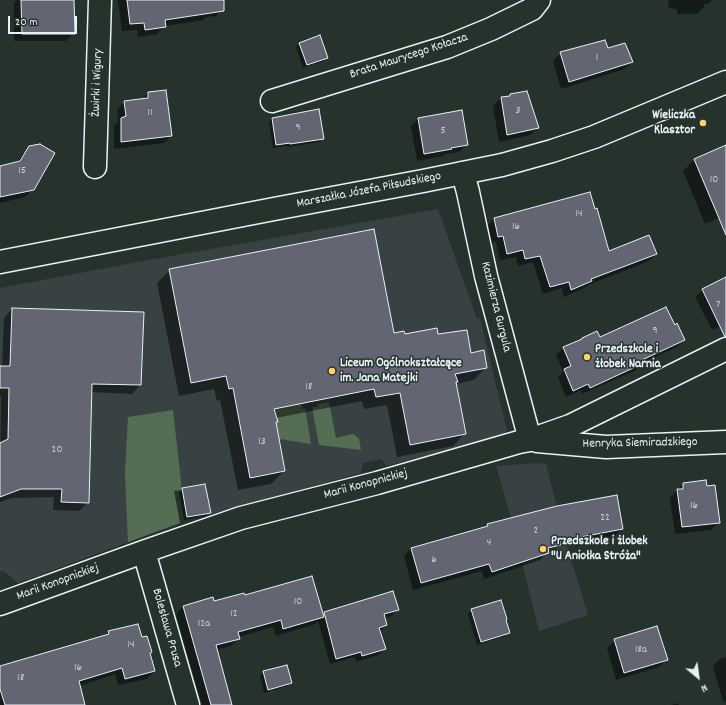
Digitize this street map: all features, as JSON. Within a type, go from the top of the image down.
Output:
[{"type":"street","name":"Żwirki i Wigury","points":[[95,166],[100,0]]},
{"type":"street","name":"Brata Maurycego Kołacza","points":[[272,101],[447,47],[491,29],[532,9],[539,0]]},
{"type":"street","name":"Marszałka Józefa Piłsudskiego","points":[[0,262],[502,165],[582,141],[726,82]]},
{"type":"street","name":"Kazimierza Gurgula","points":[[463,173],[486,276],[530,440]]},
{"type":"street","name":"Marii Konopnickiej","points":[[0,604],[241,518],[530,440],[570,426],[726,349]]},
{"type":"street","name":"Henryka Siemiradzkiego","points":[[530,440],[606,447],[726,442]]},
{"type":"street","name":"Bolesława Prusa","points":[[143,552],[188,705]]},
{"type":"shaded area","name":"Liceum Ogólnokształcące im. Jana Matejki","points":[[438,209],[477,319],[480,318],[507,431],[500,436],[387,466],[381,459],[363,463],[361,473],[212,514],[205,484],[182,488],[182,490],[174,491],[180,523],[18,583],[3,571],[0,572],[0,288],[154,259]]},
{"type":"shaded area","name":"Przedszkole i żlobek \"U Aniołka Stróża\"","points":[[538,463],[546,464],[566,543],[588,615],[539,631],[511,518],[496,466]]},
{"type":"green space","points":[[329,402],[336,438],[353,434],[359,439],[361,450],[319,445],[312,407],[317,407],[317,404]]},
{"type":"green space","points":[[301,403],[303,409],[305,408],[311,444],[284,439],[279,440],[277,422],[273,409]]},
{"type":"green space","points":[[173,410],[182,490],[174,491],[180,523],[128,542],[125,473],[128,417]]},
{"type":"building","points":[[21,0],[74,0],[75,34],[22,34]]},
{"type":"building","points":[[127,0],[224,0],[224,11],[165,20],[166,27],[145,30],[144,23],[130,24]]},
{"type":"building","points":[[320,35],[328,58],[307,65],[299,43]]},
{"type":"building","points":[[605,40],[608,48],[625,43],[633,62],[569,82],[560,52]]},
{"type":"building","points":[[166,90],[172,136],[121,142],[121,118],[126,116],[124,101],[148,98],[148,92]]},
{"type":"building","points":[[527,91],[539,128],[507,135],[501,97]]},
{"type":"building","points":[[319,109],[324,139],[276,145],[272,118]]},
{"type":"building","points":[[462,110],[468,145],[424,154],[418,118]]},
{"type":"building","points":[[40,144],[55,153],[34,190],[0,197],[0,166],[20,161],[29,146]]},
{"type":"building","points":[[726,145],[726,235],[694,159]]},
{"type":"building","points":[[590,192],[595,209],[597,208],[609,251],[649,235],[657,254],[591,279],[592,281],[571,290],[569,282],[550,287],[540,256],[525,259],[523,250],[507,254],[503,236],[498,237],[494,218]]},
{"type":"building","points":[[374,229],[394,333],[404,331],[405,334],[437,328],[438,334],[467,330],[471,353],[484,350],[487,368],[455,374],[458,382],[456,382],[466,434],[410,445],[400,393],[376,397],[374,389],[274,409],[278,422],[276,422],[285,471],[250,478],[233,388],[229,389],[226,376],[191,383],[169,269]]},
{"type":"building","points":[[726,277],[726,337],[725,337],[702,289]]},
{"type":"building","points":[[666,307],[675,325],[677,323],[685,340],[642,360],[644,363],[590,388],[588,384],[573,391],[564,369],[571,366],[563,347],[597,331],[600,337]]},
{"type":"building","points":[[12,308],[144,312],[141,385],[92,384],[89,503],[61,502],[62,489],[21,489],[0,497],[0,443],[8,439],[9,388],[0,388],[0,366],[10,366]]},
{"type":"building","points":[[706,480],[707,486],[715,485],[720,523],[682,527],[677,489],[683,489],[683,483]]},
{"type":"building","points":[[205,484],[211,513],[187,517],[182,488]]},
{"type":"building","points":[[617,495],[623,529],[560,541],[561,545],[548,548],[549,553],[492,572],[489,564],[421,583],[411,548],[488,526],[487,524],[557,506]]},
{"type":"building","points":[[312,576],[324,617],[283,629],[281,620],[238,632],[240,639],[216,645],[232,705],[211,705],[183,606],[213,597],[214,601],[244,593],[245,595]]},
{"type":"building","points":[[393,591],[399,610],[384,614],[387,625],[379,628],[386,649],[362,656],[361,652],[336,659],[324,612]]},
{"type":"building","points":[[501,600],[510,633],[481,642],[471,609]]},
{"type":"building","points":[[138,624],[142,637],[147,636],[152,652],[150,653],[155,671],[125,679],[122,668],[79,681],[85,705],[5,705],[0,689],[0,666],[109,634],[108,631]]},
{"type":"building","points":[[657,626],[668,660],[624,673],[614,639]]},
{"type":"building","points":[[287,665],[292,683],[268,690],[263,671]]},
{"type":"place","name":"Wieliczka Klasztor","points":[[703,123]]},
{"type":"place","name":"Przedszkole i żłobek Narnia","points":[[587,357]]},
{"type":"place","name":"Liceum Ogólnokształcące im. Jana Matejki","points":[[332,371]]},
{"type":"place","name":"Przedszkole i żlobek \"U Aniołka Stróża\"","points":[[543,549]]}]
